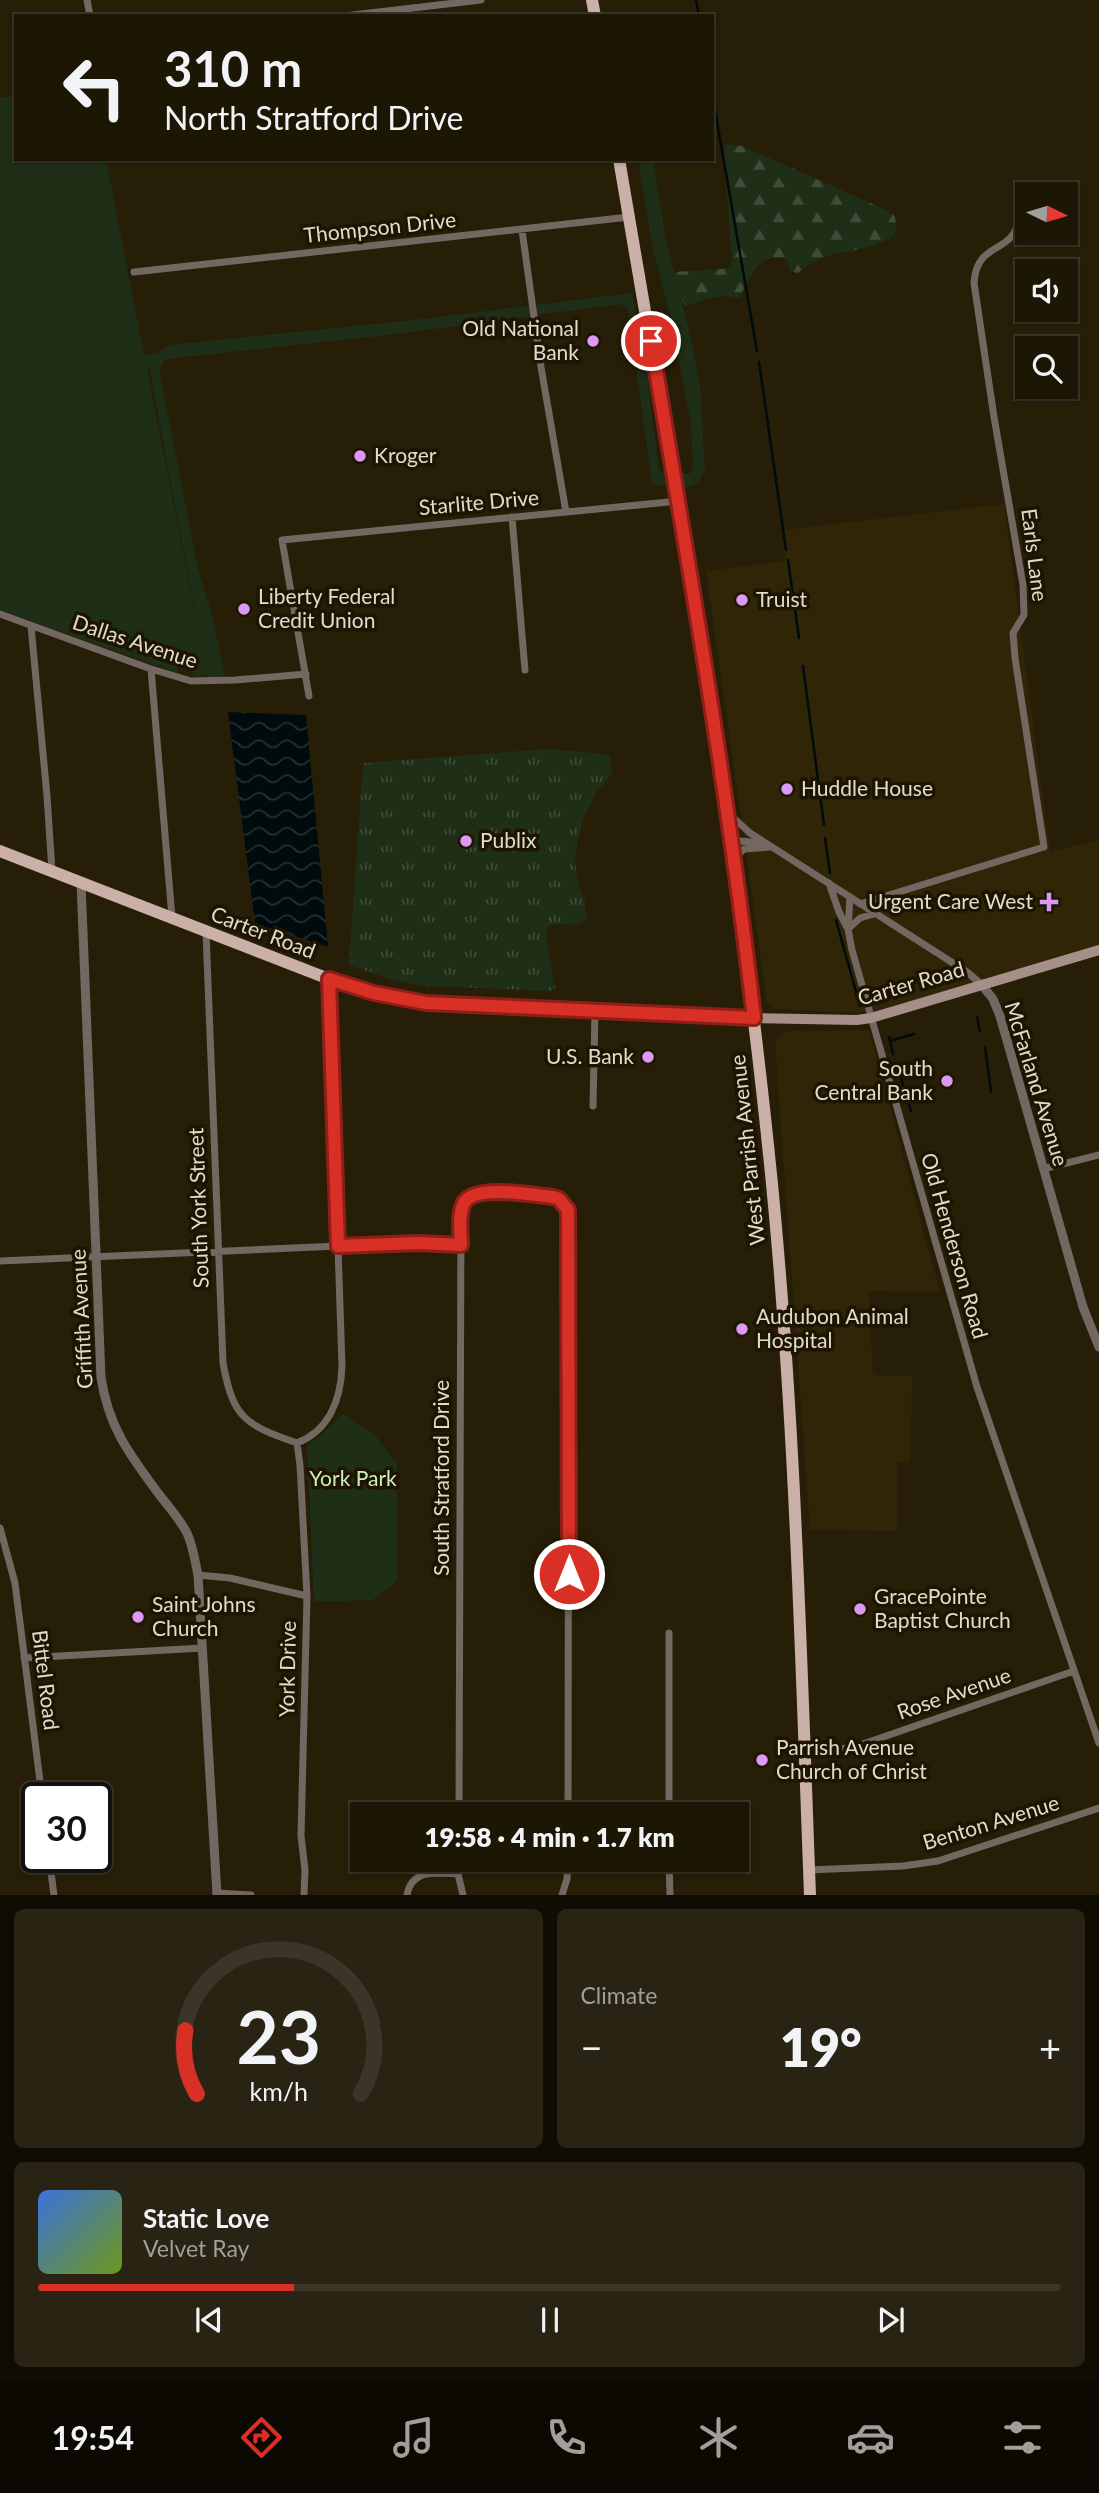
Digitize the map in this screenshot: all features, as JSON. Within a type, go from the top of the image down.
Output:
[{"type":"main road","name":"West Parrish Avenue","points":[[619,161],[678,501],[726,810],[754,1018],[785,1338],[810,1895]]},
{"type":"main road","name":"Carter Road","points":[[0,851],[329,979],[374,993],[426,1003],[595,1012],[857,1020],[872,1018],[1099,950]]},
{"type":"street","points":[[361,14],[481,0]]},
{"type":"street","name":"Thompson Drive","points":[[134,272],[629,217]]},
{"type":"street","name":"Earls Lane","points":[[860,904],[1044,848],[1013,633],[1024,615],[1023,585],[974,283],[982,256],[1012,237],[1015,226]]},
{"type":"street","points":[[522,230],[541,371],[566,512]]},
{"type":"street","name":"Starlite Drive","points":[[306,674],[282,540],[678,501]]},
{"type":"street","points":[[512,517],[525,670]]},
{"type":"street","name":"Dallas Avenue","points":[[0,614],[177,678],[204,682],[306,674]]},
{"type":"street","points":[[31,626],[52,871]]},
{"type":"street","points":[[151,669],[172,918]]},
{"type":"street","points":[[306,674],[309,696]]},
{"type":"street","points":[[726,810],[740,825],[771,847],[850,897]]},
{"type":"street","points":[[730,840],[758,842],[771,847]]},
{"type":"street","points":[[733,860],[744,849],[771,847]]},
{"type":"street","points":[[829,882],[848,929],[860,918],[874,914]]},
{"type":"street","name":"Griffith Avenue","points":[[81,883],[101,1377],[108,1411],[130,1455],[187,1534],[198,1575],[217,1894]]},
{"type":"street","name":"McFarland Avenue","points":[[850,897],[967,972],[993,999],[1083,1307],[1099,1347]]},
{"type":"street","name":"Old Henderson Road","points":[[850,897],[848,929],[977,1387],[1099,1743]]},
{"type":"street","name":"South York Street","points":[[206,932],[223,1363],[228,1390],[239,1412],[247,1421],[265,1432],[297,1443]]},
{"type":"street","points":[[297,1443],[311,1435],[328,1418],[341,1389],[329,979]]},
{"type":"street","points":[[593,1105],[595,1012]]},
{"type":"street","points":[[1044,1169],[1099,1155]]},
{"type":"street","name":"South Stratford Drive","points":[[459,1802],[461,1212],[467,1198],[481,1192],[559,1199],[565,1204],[569,1217],[568,1802]]},
{"type":"street","points":[[0,1261],[418,1243],[461,1245]]},
{"type":"street","name":"York Drive","points":[[297,1443],[307,1596],[301,1836],[305,1870],[304,1895]]},
{"type":"street","name":"Bittel Road","points":[[0,1528],[15,1583],[40,1782]]},
{"type":"street","points":[[198,1575],[230,1578],[307,1596]]},
{"type":"street","points":[[669,1633],[669,1802]]},
{"type":"street","points":[[24,1658],[203,1648]]},
{"type":"street","name":"Rose Avenue","points":[[804,1752],[834,1751],[863,1744],[1074,1671]]},
{"type":"street","name":"Benton Avenue","points":[[809,1870],[903,1866],[938,1861],[1099,1808]]},
{"type":"street","points":[[562,1895],[567,1872]]},
{"type":"street","points":[[669,1872],[670,1895]]},
{"type":"street","points":[[51,1873],[54,1895]]},
{"type":"street","points":[[407,1895],[411,1882],[422,1874],[458,1874],[463,1895]]},
{"type":"street","points":[[217,1894],[251,1895]]},
{"type":"shaded area","points":[[1004,504],[1050,852],[1099,839],[1099,945],[882,1010],[857,1013],[775,1009],[767,1002],[706,571],[785,561],[782,530]]},
{"type":"shaded area","points":[[869,1030],[940,1292],[869,1291],[873,1375],[912,1376],[911,1461],[897,1461],[897,1531],[810,1530],[775,1044],[777,1037],[790,1031]]},
{"type":"green space","points":[[14,96],[14,161],[106,161],[144,355],[158,353],[168,345],[413,320],[632,293],[648,381],[659,471],[689,474],[693,468],[691,423],[670,315],[652,244],[638,161],[653,161],[666,240],[700,384],[705,468],[697,483],[684,487],[652,484],[628,308],[619,304],[389,335],[166,359],[159,369],[198,569],[212,615],[225,676],[208,679],[207,675],[193,676],[193,666],[179,663],[177,673],[0,610],[0,98]],"holes":[[[151,367],[151,377],[204,660],[147,368]]]},
{"type":"green space","points":[[726,144],[742,146],[884,209],[894,215],[897,225],[894,236],[870,247],[822,258],[798,273],[790,271],[786,259],[769,259],[756,268],[740,298],[726,296],[686,306],[677,293],[672,272],[732,266],[724,151]]},
{"type":"green space","points":[[548,749],[604,754],[610,757],[612,774],[595,794],[583,819],[578,838],[575,863],[579,887],[585,901],[586,920],[577,924],[547,927],[555,988],[550,991],[427,986],[397,981],[349,965],[363,763]]},
{"type":"green space","name":"York Park","points":[[343,1414],[375,1435],[397,1464],[397,1581],[373,1600],[314,1602],[307,1445]]},
{"type":"water","points":[[228,712],[306,715],[328,947],[255,923]]},
{"type":"waterway","points":[[696,0],[699,14]]},
{"type":"waterway","points":[[714,104],[757,351]]},
{"type":"waterway","points":[[759,362],[786,550]]},
{"type":"waterway","points":[[788,560],[799,638]]},
{"type":"waterway","points":[[803,666],[824,825]]},
{"type":"waterway","points":[[825,838],[830,873]]},
{"type":"waterway","points":[[836,920],[860,1006]]},
{"type":"waterway","points":[[977,1017],[980,1031]]},
{"type":"waterway","points":[[890,1041],[914,1034]]},
{"type":"waterway","points":[[889,1037],[893,1054]]},
{"type":"waterway","points":[[985,1047],[991,1092]]},
{"type":"waterway","points":[[899,1071],[911,1111]]},
{"type":"place","name":"Old National Bank","points":[[593,341]]},
{"type":"place","name":"Kroger","points":[[360,456]]},
{"type":"place","name":"Truist","points":[[742,600]]},
{"type":"place","name":"Liberty Federal Credit Union","points":[[244,609]]},
{"type":"place","name":"Huddle House","points":[[787,789]]},
{"type":"place","name":"Publix","points":[[466,841]]},
{"type":"place","name":"Urgent Care West","points":[[1049,902]]},
{"type":"place","name":"U.S. Bank","points":[[648,1057]]},
{"type":"place","name":"South Central Bank","points":[[947,1081]]},
{"type":"place","name":"Audubon Animal Hospital","points":[[742,1329]]},
{"type":"place","name":"GracePointe Baptist Church","points":[[860,1609]]},
{"type":"place","name":"Saint Johns Church","points":[[138,1617]]},
{"type":"place","name":"Parrish Avenue Church of Christ","points":[[762,1760]]},
{"type":"route","points":[[569,1574],[568,1210],[565,1204],[553,1197],[481,1192],[473,1194],[463,1204],[461,1245],[418,1243],[338,1246],[329,979],[394,998],[426,1003],[754,1018],[733,860],[651,341]]}]
